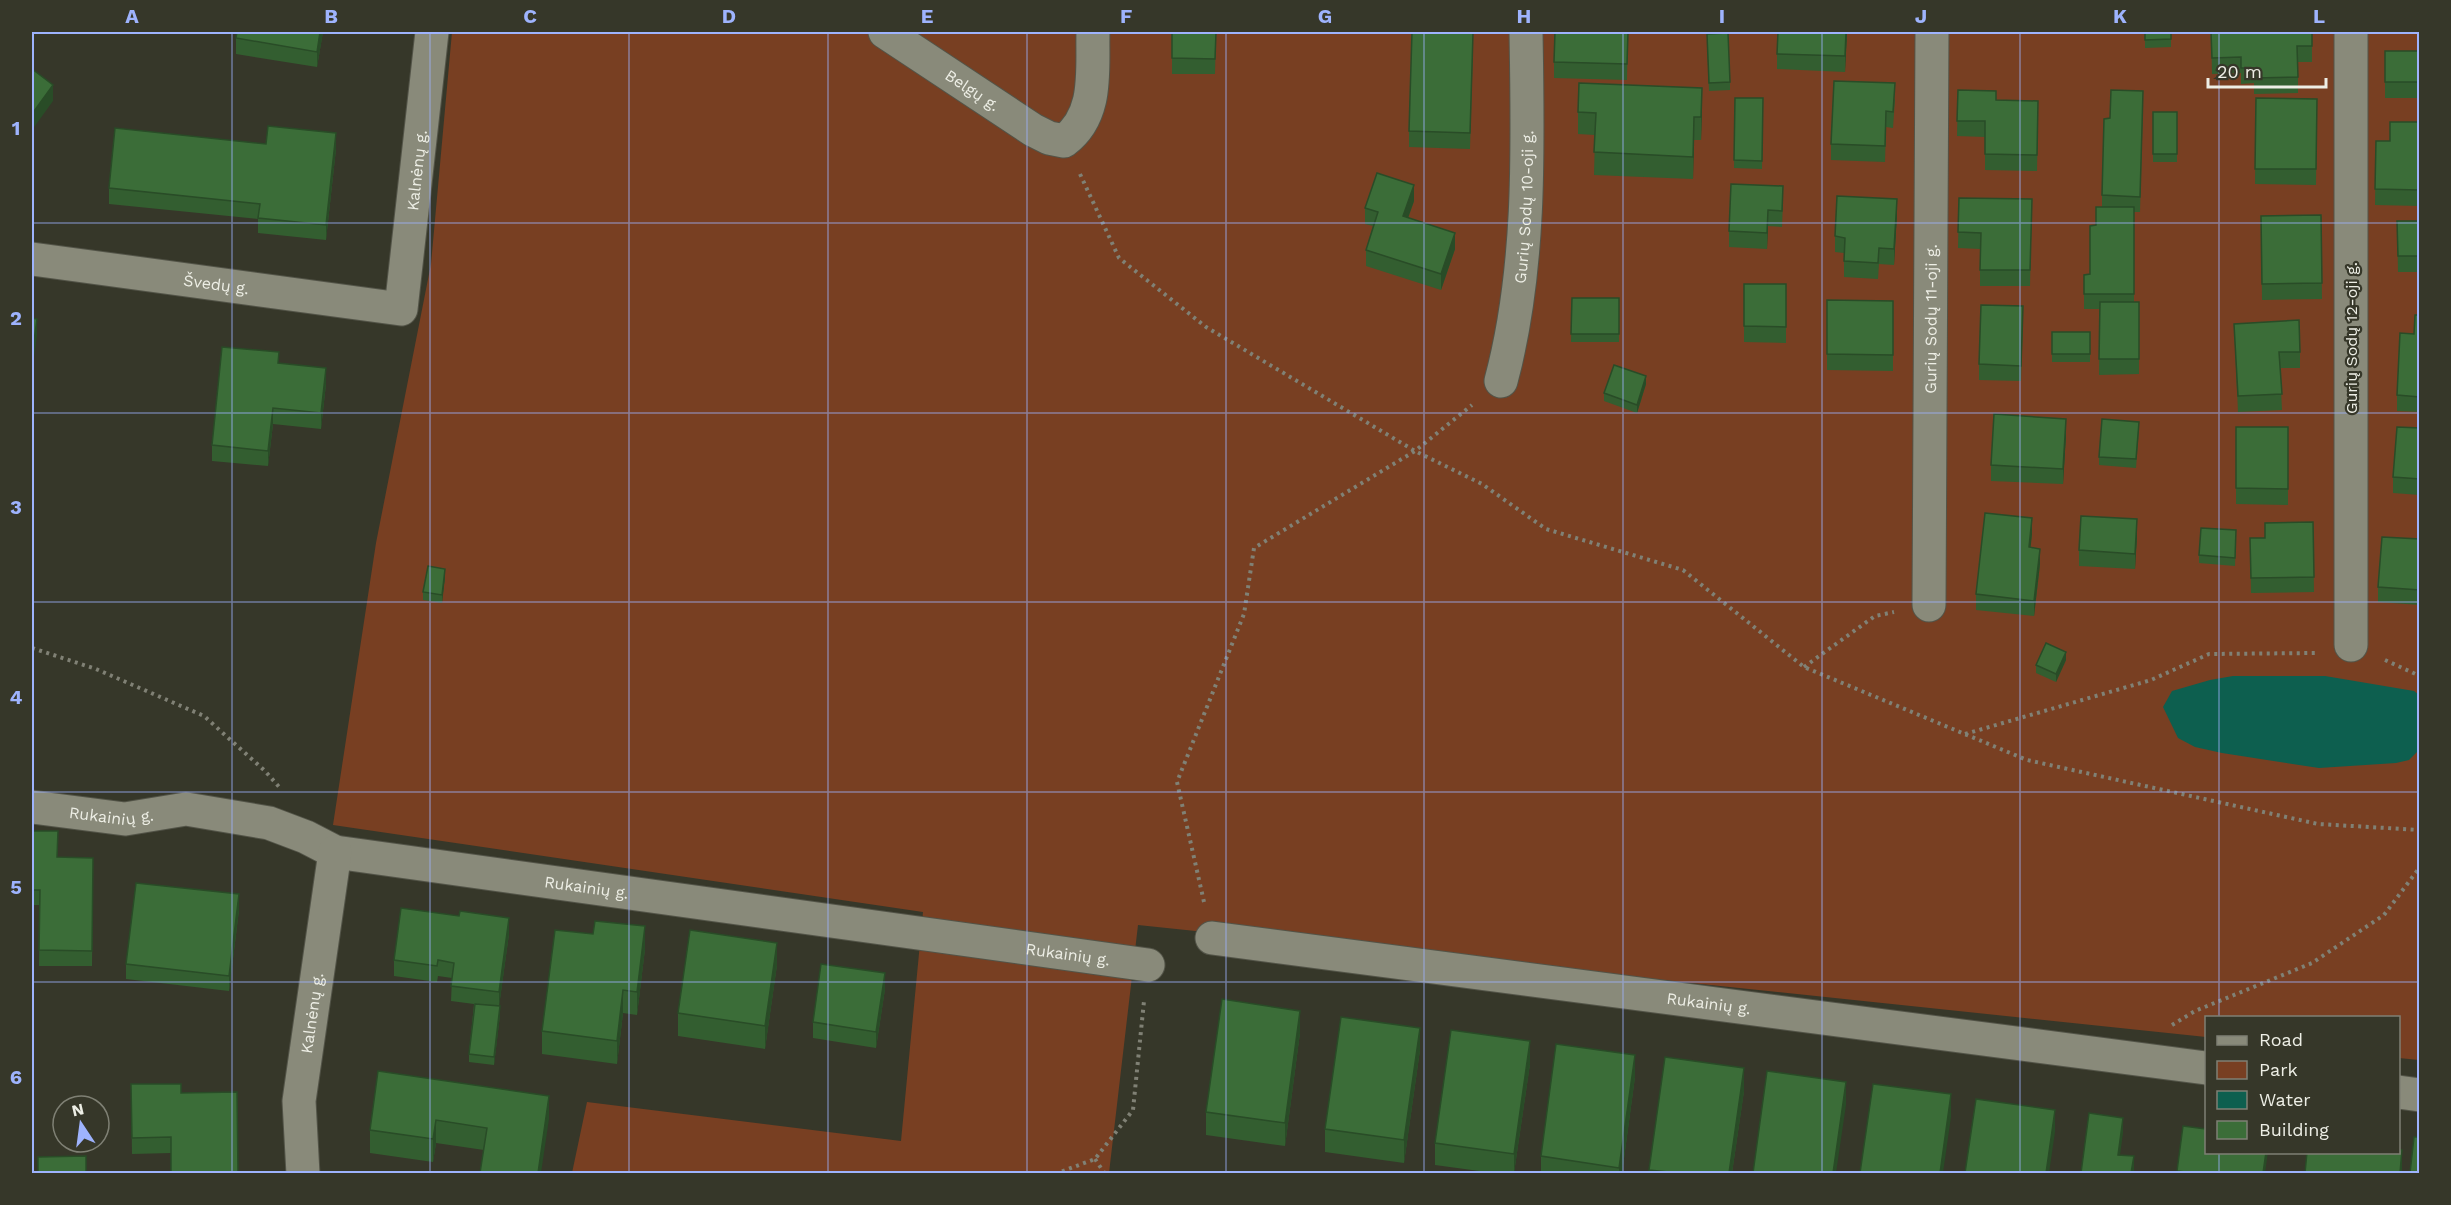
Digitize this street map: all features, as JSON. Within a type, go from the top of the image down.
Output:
[{"type":"street","name":"Kalnėnų g.","points":[[401,309],[432,32]]},
{"type":"street","name":"Belgų g.","points":[[885,32],[1033,130],[1049,138],[1064,141]]},
{"type":"street","points":[[1064,141],[1076,132],[1092,99],[1093,32]]},
{"type":"street","name":"Gurių Sodų 10-oji g.","points":[[1501,381],[1512,340],[1522,240],[1528,122],[1526,32]]},
{"type":"street","name":"Gurių Sodų 11-oji g.","points":[[1929,605],[1932,32]]},
{"type":"street","name":"Gurių Sodų 12-oji g.","points":[[2351,32],[2351,645]]},
{"type":"street","name":"Švedų g.","points":[[32,259],[401,309]]},
{"type":"street","name":"Rukainių g.","points":[[32,807],[125,819],[186,809],[269,823],[306,837],[335,852],[1148,965]]},
{"type":"street","name":"Kalnėnų g.","points":[[303,1173],[299,1101],[335,852]]},
{"type":"street","name":"Rukainių g.","points":[[1212,938],[2205,1068]]},
{"type":"street","points":[[2400,1092],[2420,1095]]},
{"type":"path","points":[[1064,141],[1119,258],[1206,327],[1416,451],[1482,484],[1546,530],[1683,570],[1804,667],[2027,760],[2318,824],[2420,830]]},
{"type":"path","points":[[1212,938],[1178,782],[1244,614],[1254,548],[1416,451],[1501,381]]},
{"type":"path","points":[[1804,667],[1875,616],[1929,605]]},
{"type":"path","points":[[1965,734],[2151,681],[2209,654],[2317,653],[2351,645]]},
{"type":"path","points":[[32,648],[96,669],[204,716],[265,771],[284,792]]},
{"type":"path","points":[[2167,1028],[2195,1011],[2312,963],[2384,915],[2420,867]]},
{"type":"path","points":[[1055,1173],[1095,1159],[1133,1110],[1148,965]]},
{"type":"path","points":[[1095,1159],[1105,1173]]},
{"type":"green space","points":[[452,32],[2419,32],[2419,1060],[2400,1058],[2400,1016],[2205,1016],[2205,1037],[1138,925],[1109,1173],[572,1173],[587,1102],[901,1141],[923,912],[333,825],[376,543],[431,264]]},
{"type":"water","points":[[2233,676],[2325,676],[2414,691],[2419,695],[2419,750],[2409,760],[2396,763],[2319,768],[2222,753],[2195,747],[2178,738],[2163,707],[2172,691]]},
{"type":"building","points":[[237,32],[320,32],[317,52],[236,38]]},
{"type":"building","points":[[1172,32],[1216,32],[1215,59],[1172,58]]},
{"type":"building","points":[[1412,32],[1473,33],[1470,133],[1409,131]]},
{"type":"building","points":[[1555,32],[1628,32],[1627,64],[1554,62]]},
{"type":"building","points":[[1778,32],[1846,32],[1845,56],[1777,54]]},
{"type":"building","points":[[2145,32],[2171,32],[2171,39],[2145,40]]},
{"type":"building","points":[[2211,32],[2312,32],[2312,46],[2297,46],[2298,77],[2254,78],[2254,68],[2241,68],[2241,57],[2212,58]]},
{"type":"building","points":[[1728,33],[1730,82],[1709,83],[1707,34]]},
{"type":"building","points":[[2385,51],[2420,51],[2420,82],[2385,82]]},
{"type":"building","points":[[32,69],[53,85],[32,114]]},
{"type":"building","points":[[1834,81],[1895,83],[1893,112],[1886,111],[1885,146],[1831,144]]},
{"type":"building","points":[[1579,83],[1702,88],[1701,117],[1694,117],[1693,157],[1594,152],[1596,113],[1578,112]]},
{"type":"building","points":[[1958,90],[1996,91],[1996,100],[2038,101],[2037,155],[1985,154],[1985,121],[1957,121]]},
{"type":"building","points":[[2111,90],[2143,91],[2140,197],[2102,195],[2104,119],[2110,118]]},
{"type":"building","points":[[1735,98],[1763,98],[1762,161],[1734,160]]},
{"type":"building","points":[[2256,98],[2317,99],[2316,169],[2255,169]]},
{"type":"building","points":[[2153,112],[2177,112],[2177,154],[2153,154]]},
{"type":"building","points":[[2390,122],[2420,122],[2420,190],[2375,189],[2376,141],[2390,141]]},
{"type":"building","points":[[268,126],[336,133],[326,225],[258,218],[260,204],[109,188],[115,128],[266,144]]},
{"type":"building","points":[[1377,173],[1414,185],[1403,216],[1455,233],[1441,274],[1366,250],[1378,212],[1365,208]]},
{"type":"building","points":[[1731,184],[1783,186],[1782,211],[1768,210],[1767,233],[1729,231]]},
{"type":"building","points":[[1837,196],[1897,199],[1894,249],[1879,248],[1878,263],[1844,261],[1845,238],[1835,236]]},
{"type":"building","points":[[1959,198],[2032,199],[2030,270],[1980,270],[1981,233],[1958,232]]},
{"type":"building","points":[[2096,207],[2134,207],[2134,294],[2084,294],[2084,275],[2090,274],[2090,226],[2096,225]]},
{"type":"building","points":[[2321,215],[2322,283],[2262,284],[2261,216]]},
{"type":"building","points":[[2397,221],[2420,221],[2420,256],[2398,256]]},
{"type":"building","points":[[1744,284],[1786,284],[1786,327],[1744,326]]},
{"type":"building","points":[[1572,298],[1619,298],[1619,334],[1571,334]]},
{"type":"building","points":[[1827,300],[1893,301],[1893,355],[1827,354]]},
{"type":"building","points":[[2100,302],[2139,302],[2139,359],[2099,359]]},
{"type":"building","points":[[1981,305],[2023,306],[2021,366],[1979,364]]},
{"type":"building","points":[[2415,315],[2420,315],[2420,397],[2397,395],[2400,333],[2414,334]]},
{"type":"building","points":[[32,318],[37,319],[32,356]]},
{"type":"building","points":[[2299,320],[2300,352],[2279,352],[2282,394],[2238,396],[2234,324]]},
{"type":"building","points":[[2052,332],[2090,332],[2090,354],[2052,354]]},
{"type":"building","points":[[222,347],[279,352],[278,363],[326,368],[321,413],[273,408],[268,451],[212,445]]},
{"type":"building","points":[[1614,365],[1646,376],[1637,405],[1604,393]]},
{"type":"building","points":[[1994,414],[2066,419],[2063,469],[1991,465]]},
{"type":"building","points":[[2102,419],[2139,422],[2136,459],[2099,457]]},
{"type":"building","points":[[2236,427],[2288,427],[2288,489],[2236,488]]},
{"type":"building","points":[[2397,427],[2420,428],[2420,479],[2393,477]]},
{"type":"building","points":[[1985,513],[2032,518],[2029,547],[2040,549],[2034,601],[1976,594]]},
{"type":"building","points":[[2081,516],[2137,519],[2135,554],[2079,550]]},
{"type":"building","points":[[2313,522],[2314,577],[2251,578],[2250,538],[2265,538],[2265,523]]},
{"type":"building","points":[[2201,528],[2236,530],[2235,558],[2199,555]]},
{"type":"building","points":[[2382,537],[2420,539],[2420,590],[2378,587]]},
{"type":"building","points":[[428,566],[445,569],[442,595],[423,592]]},
{"type":"building","points":[[2046,643],[2066,652],[2056,674],[2036,665]]},
{"type":"building","points":[[32,831],[58,831],[57,857],[93,858],[92,951],[39,950],[40,890],[32,890]]},
{"type":"building","points":[[136,883],[239,894],[229,976],[126,964]]},
{"type":"building","points":[[401,908],[459,916],[460,911],[509,918],[499,992],[451,986],[454,963],[438,960],[437,966],[394,960]]},
{"type":"building","points":[[595,921],[645,926],[637,992],[623,990],[617,1041],[542,1031],[555,930],[593,934]]},
{"type":"building","points":[[690,930],[777,943],[765,1026],[678,1013]]},
{"type":"building","points":[[821,964],[885,973],[876,1032],[813,1022]]},
{"type":"building","points":[[1222,999],[1300,1011],[1285,1123],[1206,1112]]},
{"type":"building","points":[[475,1004],[500,1006],[494,1057],[469,1054]]},
{"type":"building","points":[[1341,1017],[1420,1028],[1404,1140],[1325,1129]]},
{"type":"building","points":[[1451,1030],[1530,1041],[1514,1154],[1435,1143]]},
{"type":"building","points":[[1556,1044],[1635,1055],[1619,1168],[1541,1156]]},
{"type":"building","points":[[1665,1057],[1744,1068],[1729,1173],[1678,1173],[1649,1170]]},
{"type":"building","points":[[378,1071],[549,1096],[538,1173],[480,1173],[487,1128],[436,1120],[433,1139],[370,1130]]},
{"type":"building","points":[[1767,1071],[1846,1082],[1833,1173],[1753,1173]]},
{"type":"building","points":[[131,1084],[181,1084],[181,1093],[237,1092],[238,1173],[171,1173],[171,1137],[132,1138]]},
{"type":"building","points":[[1873,1084],[1951,1094],[1940,1173],[1860,1173]]},
{"type":"building","points":[[1976,1099],[2055,1110],[2046,1173],[1965,1173]]},
{"type":"building","points":[[2089,1113],[2123,1118],[2118,1155],[2134,1156],[2131,1173],[2081,1173]]},
{"type":"building","points":[[2183,1126],[2205,1129],[2205,1154],[2266,1154],[2263,1173],[2177,1171]]},
{"type":"building","points":[[2414,1137],[2420,1137],[2420,1173],[2410,1173]]},
{"type":"building","points":[[2400,1150],[2402,1150],[2400,1173],[2305,1173],[2307,1154],[2400,1154]]},
{"type":"building","points":[[86,1156],[86,1173],[38,1173],[38,1157]]}]
